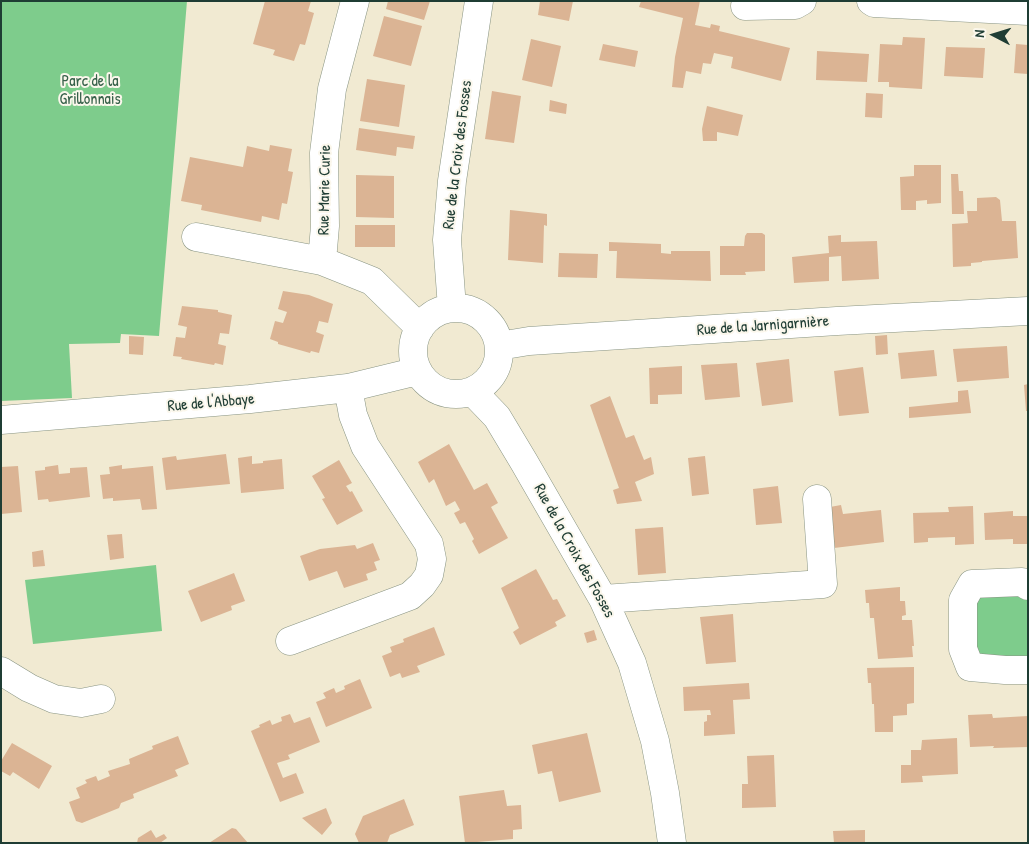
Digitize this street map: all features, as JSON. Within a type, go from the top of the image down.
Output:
[{"type":"street","name":"Rue Marie Curie","points":[[322,261],[325,226],[325,144],[332,89],[355,1]]},
{"type":"street","name":"Rue de la Croix des Fosses","points":[[452,308],[446,240],[452,181],[479,1]]},
{"type":"street","points":[[745,6],[795,5],[802,1]]},
{"type":"street","points":[[871,1],[874,3],[1028,11]]},
{"type":"street","points":[[196,237],[322,261],[372,282],[420,328]]},
{"type":"street","points":[[452,308],[466,309],[478,314],[495,333],[499,346],[498,360],[493,373],[484,384],[472,391],[460,394],[441,392],[425,382],[418,371],[413,354],[416,336],[428,318],[440,311],[452,308]]},
{"type":"street","name":"Rue de la Jarnigarnière","points":[[499,346],[529,341],[1028,311]]},
{"type":"street","name":"Rue de l'Abbaye","points":[[1,420],[250,399],[348,388],[418,371]]},
{"type":"street","points":[[290,641],[410,596],[422,585],[429,575],[432,559],[429,544],[365,446],[353,415],[348,388]]},
{"type":"street","name":"Rue de la Croix des Fosses","points":[[472,391],[497,417],[603,598],[632,663],[655,741],[672,843]]},
{"type":"street","points":[[603,598],[823,584],[817,499]]},
{"type":"street","points":[[1028,586],[1022,582],[972,584],[963,600],[963,649],[970,667],[1028,670]]},
{"type":"street","points":[[1,671],[29,688],[54,699],[81,703],[101,699]]},
{"type":"green space","name":"Parc de la Grillonnais","points":[[1,1],[187,1],[159,336],[121,334],[120,343],[69,344],[72,398],[1,401]]},
{"type":"green space","points":[[156,565],[162,631],[33,644],[25,580]]},
{"type":"green space","points":[[1017,590],[1028,597],[1028,656],[1024,658],[984,660],[976,652],[976,597]]},
{"type":"building","points":[[265,1],[311,1],[308,11],[314,13],[305,45],[300,44],[294,61],[273,55],[275,50],[253,44]]},
{"type":"building","points":[[388,1],[430,1],[424,20],[386,9]]},
{"type":"building","points":[[540,1],[573,1],[569,21],[538,15]]},
{"type":"building","points":[[641,1],[700,1],[695,25],[710,28],[711,24],[720,26],[719,31],[790,48],[781,81],[731,68],[733,57],[714,53],[711,64],[703,63],[701,74],[686,71],[683,88],[672,87],[675,57],[683,18],[639,7]]},
{"type":"building","points":[[384,16],[422,26],[411,66],[373,56]]},
{"type":"building","points":[[903,37],[925,38],[922,89],[889,87],[889,82],[878,82],[880,44],[902,45]]},
{"type":"building","points":[[531,39],[561,46],[552,87],[522,80]]},
{"type":"building","points":[[603,44],[638,51],[635,67],[599,60]]},
{"type":"building","points":[[1016,44],[1028,45],[1028,74],[1014,73]]},
{"type":"building","points":[[946,47],[985,48],[983,78],[944,76]]},
{"type":"building","points":[[817,51],[869,54],[867,82],[816,80]]},
{"type":"building","points":[[367,79],[405,85],[399,127],[360,121]]},
{"type":"building","points":[[492,91],[521,96],[514,143],[485,139]]},
{"type":"building","points":[[866,93],[883,94],[882,118],[865,117]]},
{"type":"building","points":[[550,100],[567,104],[566,114],[549,111]]},
{"type":"building","points":[[707,106],[743,115],[738,136],[717,132],[717,141],[703,141],[702,129]]},
{"type":"building","points":[[359,128],[415,136],[413,149],[397,147],[396,156],[356,150]]},
{"type":"building","points":[[270,145],[292,149],[288,171],[293,172],[287,204],[282,203],[279,220],[262,216],[261,222],[201,210],[202,205],[181,201],[190,157],[243,167],[247,146],[269,151]]},
{"type":"building","points":[[914,165],[941,165],[941,203],[927,204],[927,200],[916,201],[916,210],[901,210],[900,177],[914,176]]},
{"type":"building","points":[[951,174],[958,174],[959,191],[963,191],[964,214],[952,214]]},
{"type":"building","points":[[356,175],[394,176],[394,218],[356,217]]},
{"type":"building","points":[[996,197],[1000,200],[1002,221],[1016,221],[1018,258],[982,261],[971,263],[971,266],[953,267],[952,224],[968,223],[967,211],[977,211],[977,198]]},
{"type":"building","points":[[510,210],[547,214],[547,226],[544,225],[543,263],[508,260]]},
{"type":"building","points":[[355,225],[395,225],[395,247],[355,247]]},
{"type":"building","points":[[747,233],[762,233],[765,235],[765,271],[745,272],[746,275],[720,275],[720,246],[744,246]]},
{"type":"building","points":[[841,235],[841,242],[877,241],[879,279],[842,281],[841,256],[829,257],[829,281],[794,283],[792,257],[829,253],[828,236]]},
{"type":"building","points":[[609,242],[661,244],[661,253],[671,254],[671,251],[710,251],[711,281],[616,278],[617,251],[609,251]]},
{"type":"building","points":[[559,253],[598,254],[597,278],[558,277]]},
{"type":"building","points":[[283,291],[309,295],[333,304],[328,323],[319,321],[316,332],[324,335],[319,353],[311,351],[310,353],[278,344],[278,342],[270,339],[275,321],[283,323],[287,312],[278,309]]},
{"type":"building","points":[[182,306],[218,310],[218,312],[232,315],[229,334],[220,333],[218,344],[226,346],[223,365],[215,363],[214,365],[173,356],[176,337],[185,338],[187,327],[178,325]]},
{"type":"building","points":[[887,335],[888,354],[876,355],[875,336]]},
{"type":"building","points":[[129,336],[144,337],[143,355],[129,354]]},
{"type":"building","points":[[1007,346],[1009,378],[957,382],[953,349]]},
{"type":"building","points":[[934,350],[937,376],[901,379],[898,353]]},
{"type":"building","points":[[789,359],[793,402],[762,406],[756,363]]},
{"type":"building","points":[[737,363],[740,397],[705,400],[701,365]]},
{"type":"building","points":[[682,366],[682,394],[658,395],[658,404],[650,404],[649,368]]},
{"type":"building","points":[[863,367],[869,413],[839,416],[834,371]]},
{"type":"building","points":[[1028,384],[1028,411],[1026,411],[1024,385]]},
{"type":"building","points":[[968,390],[971,413],[909,418],[909,407],[958,402],[958,391]]},
{"type":"building","points":[[610,396],[626,438],[634,435],[644,460],[651,457],[654,474],[635,482],[642,501],[617,504],[613,490],[619,488],[590,405]]},
{"type":"building","points":[[449,444],[474,490],[487,483],[498,503],[491,507],[508,538],[479,554],[465,522],[460,524],[454,513],[460,510],[455,501],[446,506],[434,479],[429,483],[418,462]]},
{"type":"building","points":[[226,454],[230,484],[166,490],[162,458],[176,456],[177,460]]},
{"type":"building","points":[[252,456],[252,464],[282,459],[284,489],[241,493],[238,458]]},
{"type":"building","points":[[705,456],[709,494],[692,496],[688,458]]},
{"type":"building","points":[[339,460],[352,483],[346,486],[350,492],[352,491],[363,511],[337,525],[322,499],[325,498],[312,476]]},
{"type":"building","points":[[58,465],[59,474],[70,473],[70,468],[87,467],[90,497],[49,502],[48,499],[38,500],[35,471],[45,470],[45,467]]},
{"type":"building","points":[[122,465],[122,469],[153,466],[157,509],[142,510],[140,499],[113,501],[113,498],[103,499],[100,475],[110,474],[109,467]]},
{"type":"building","points":[[18,466],[22,512],[1,514],[1,467]]},
{"type":"building","points":[[778,486],[782,523],[756,525],[753,489]]},
{"type":"building","points":[[841,505],[843,514],[881,510],[884,542],[834,548],[830,507]]},
{"type":"building","points":[[973,506],[974,544],[955,545],[955,537],[928,538],[928,542],[914,543],[913,513],[949,512],[948,507]]},
{"type":"building","points":[[1013,511],[1013,516],[1028,516],[1028,544],[1013,544],[1013,539],[985,540],[984,513]]},
{"type":"building","points":[[663,527],[666,573],[638,575],[635,529]]},
{"type":"building","points":[[122,534],[124,558],[110,560],[107,535]]},
{"type":"building","points":[[373,543],[380,560],[374,562],[377,570],[366,574],[368,580],[344,588],[337,571],[309,581],[300,556],[320,549],[355,545],[357,549]]},
{"type":"building","points":[[43,550],[45,566],[33,567],[32,552]]},
{"type":"building","points":[[536,569],[553,600],[557,599],[566,616],[555,622],[557,626],[520,645],[513,632],[519,628],[501,588]]},
{"type":"building","points":[[234,573],[245,601],[231,606],[232,610],[201,622],[188,591]]},
{"type":"building","points":[[900,587],[900,601],[905,601],[906,615],[902,616],[902,620],[912,620],[913,657],[878,659],[874,618],[870,618],[869,603],[866,603],[865,590]]},
{"type":"building","points":[[733,614],[736,662],[706,664],[700,617]]},
{"type":"building","points":[[434,627],[445,655],[417,666],[420,672],[402,678],[400,673],[390,677],[382,656],[392,652],[390,647],[404,642],[403,639]]},
{"type":"building","points":[[594,630],[597,640],[587,643],[584,633]]},
{"type":"building","points":[[914,667],[914,703],[907,704],[907,715],[893,716],[893,732],[875,732],[874,704],[872,704],[871,683],[868,683],[867,668]]},
{"type":"building","points":[[360,679],[372,708],[326,727],[316,702],[326,698],[323,693],[334,688],[336,693],[345,689],[344,686]]},
{"type":"building","points":[[749,683],[750,699],[733,700],[735,734],[704,736],[704,722],[707,721],[707,715],[711,715],[710,710],[684,711],[683,687]]},
{"type":"building","points":[[290,714],[294,723],[310,717],[320,742],[288,755],[290,759],[277,763],[283,778],[296,773],[304,793],[280,802],[251,731],[270,720],[272,725],[282,721],[281,717]]},
{"type":"building","points":[[992,714],[993,718],[1028,716],[1028,747],[970,747],[968,715]]},
{"type":"building","points":[[587,733],[601,792],[559,802],[552,771],[538,774],[532,745]]},
{"type":"building","points":[[178,736],[189,764],[175,770],[178,776],[133,794],[134,798],[121,803],[119,808],[82,823],[76,821],[69,802],[80,798],[76,788],[87,783],[85,780],[96,776],[98,781],[110,776],[108,771],[130,764],[129,759],[153,749],[152,746]]},
{"type":"building","points":[[957,738],[958,774],[922,776],[923,782],[901,783],[901,765],[911,765],[911,750],[921,750],[922,740]]},
{"type":"building","points":[[12,743],[52,766],[39,789],[13,772],[10,776],[1,771],[1,761]]},
{"type":"building","points":[[774,755],[776,807],[742,808],[742,784],[748,784],[747,756]]},
{"type":"building","points":[[504,790],[507,806],[521,805],[522,829],[513,830],[513,839],[465,843],[459,796]]},
{"type":"building","points":[[404,799],[414,825],[390,835],[387,843],[359,843],[355,834],[363,816]]},
{"type":"building","points":[[326,808],[332,823],[322,835],[302,818]]},
{"type":"building","points":[[232,828],[236,829],[248,843],[209,843]]},
{"type":"building","points":[[151,830],[156,838],[164,834],[167,838],[160,843],[137,843],[138,838]]},
{"type":"building","points":[[865,830],[865,843],[834,843],[833,831]]}]
